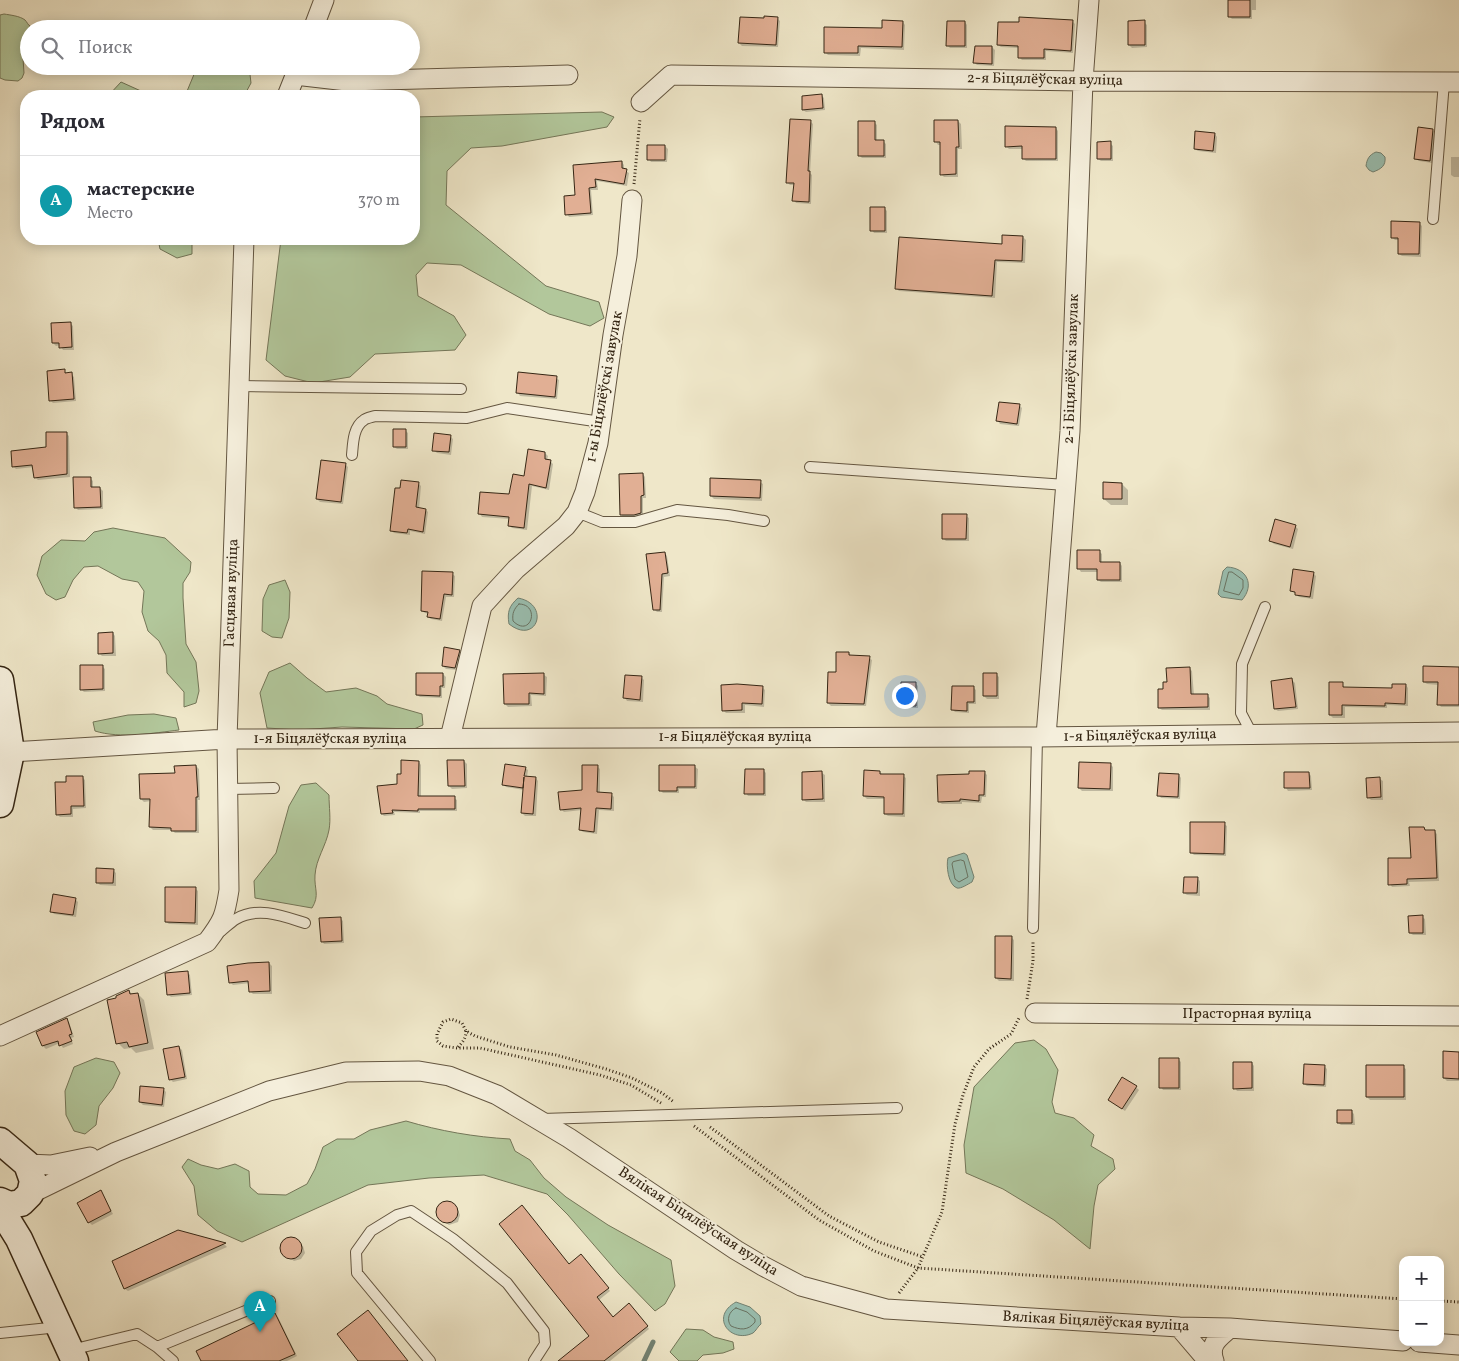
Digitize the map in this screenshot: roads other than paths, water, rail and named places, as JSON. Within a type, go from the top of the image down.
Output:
[{"type":"main road","points":[[0,680],[11,752],[0,804]]},
{"type":"main road","points":[[0,1141],[27,1164],[33,1181],[13,1202],[19,1239],[68,1346]]},
{"type":"street","points":[[316,20],[324,0]]},
{"type":"street","name":"2-і Біцялёўскі завулак","points":[[1041,736],[1070,431],[1083,81],[1088,0]]},
{"type":"street","points":[[289,90],[295,75]]},
{"type":"street","points":[[317,75],[347,81],[568,75]]},
{"type":"street","name":"2-я Біцялёўская вуліца","points":[[642,102],[671,75],[1083,81],[1452,82]]},
{"type":"street","name":"1-ы Біцялёўскі завулак","points":[[450,738],[482,606],[516,569],[566,526],[577,512],[585,492],[598,443],[613,335],[627,256],[632,200]]},
{"type":"street","name":"Гасцявая вуліца","points":[[207,942],[221,924],[226,912],[229,890],[227,739],[244,245]]},
{"type":"street","name":"1-я Біцялёўская вуліца","points":[[11,752],[227,739],[1041,736],[1459,732]]},
{"type":"street","points":[[0,1036],[207,942]]},
{"type":"street","name":"Прасторная вуліца","points":[[1028,1009],[1459,1016]]},
{"type":"street","name":"Вялікая Біцялёўская вуліца","points":[[13,1202],[116,1152],[269,1091],[346,1072],[419,1071],[449,1076],[497,1095],[569,1138],[720,1239],[763,1266],[801,1286],[886,1309],[1180,1327],[1230,1328],[1399,1341]]},
{"type":"street","name":"Вялікая Біцялёўская вуліца","points":[[27,1164],[50,1165],[116,1152]]},
{"type":"street","points":[[1180,1327],[1208,1361]]},
{"type":"street","points":[[1214,1361],[1211,1354],[1214,1342],[1230,1328]]},
{"type":"street","points":[[1444,1344],[1459,1345]]},
{"type":"lane","points":[[1433,219],[1452,82]]},
{"type":"lane","points":[[238,386],[461,389]]},
{"type":"lane","points":[[352,455],[358,427],[364,420],[375,416],[467,418],[507,408],[601,422]]},
{"type":"lane","points":[[810,467],[1066,485]]},
{"type":"lane","points":[[577,512],[602,522],[635,522],[677,510],[728,514],[764,521]]},
{"type":"lane","points":[[1252,734],[1241,713],[1242,664],[1265,607]]},
{"type":"lane","points":[[1033,928],[1041,736]]},
{"type":"lane","points":[[228,789],[274,788]]},
{"type":"lane","points":[[207,942],[238,918],[259,912],[277,914],[305,923]]},
{"type":"lane","points":[[538,1119],[896,1108]]},
{"type":"lane","points":[[430,1361],[357,1273],[356,1252],[372,1231],[397,1215],[411,1210],[453,1238],[507,1283],[544,1330],[545,1344],[534,1361]]},
{"type":"lane","points":[[157,1347],[270,1301]]},
{"type":"lane","points":[[0,1333],[68,1346],[137,1334],[157,1347],[173,1361]]},
{"type":"water","points":[[1376,152],[1381,153],[1385,157],[1385,163],[1373,172],[1366,166],[1369,158]]},
{"type":"water","points":[[1227,567],[1240,570],[1247,578],[1248,589],[1242,600],[1221,597],[1218,594],[1223,571]]},
{"type":"water","points":[[518,598],[528,602],[534,608],[537,615],[533,627],[527,630],[519,629],[509,624],[509,610]]},
{"type":"water","points":[[964,853],[967,855],[974,877],[972,882],[957,888],[950,879],[947,865],[948,858]]},
{"type":"water","points":[[736,1302],[750,1307],[760,1316],[761,1324],[753,1333],[737,1335],[726,1327],[724,1315],[728,1308]]},
{"type":"waterway","points":[[644,1361],[653,1342]]},
{"type":"place","name":"мастерские","points":[[260,1332]]}]
